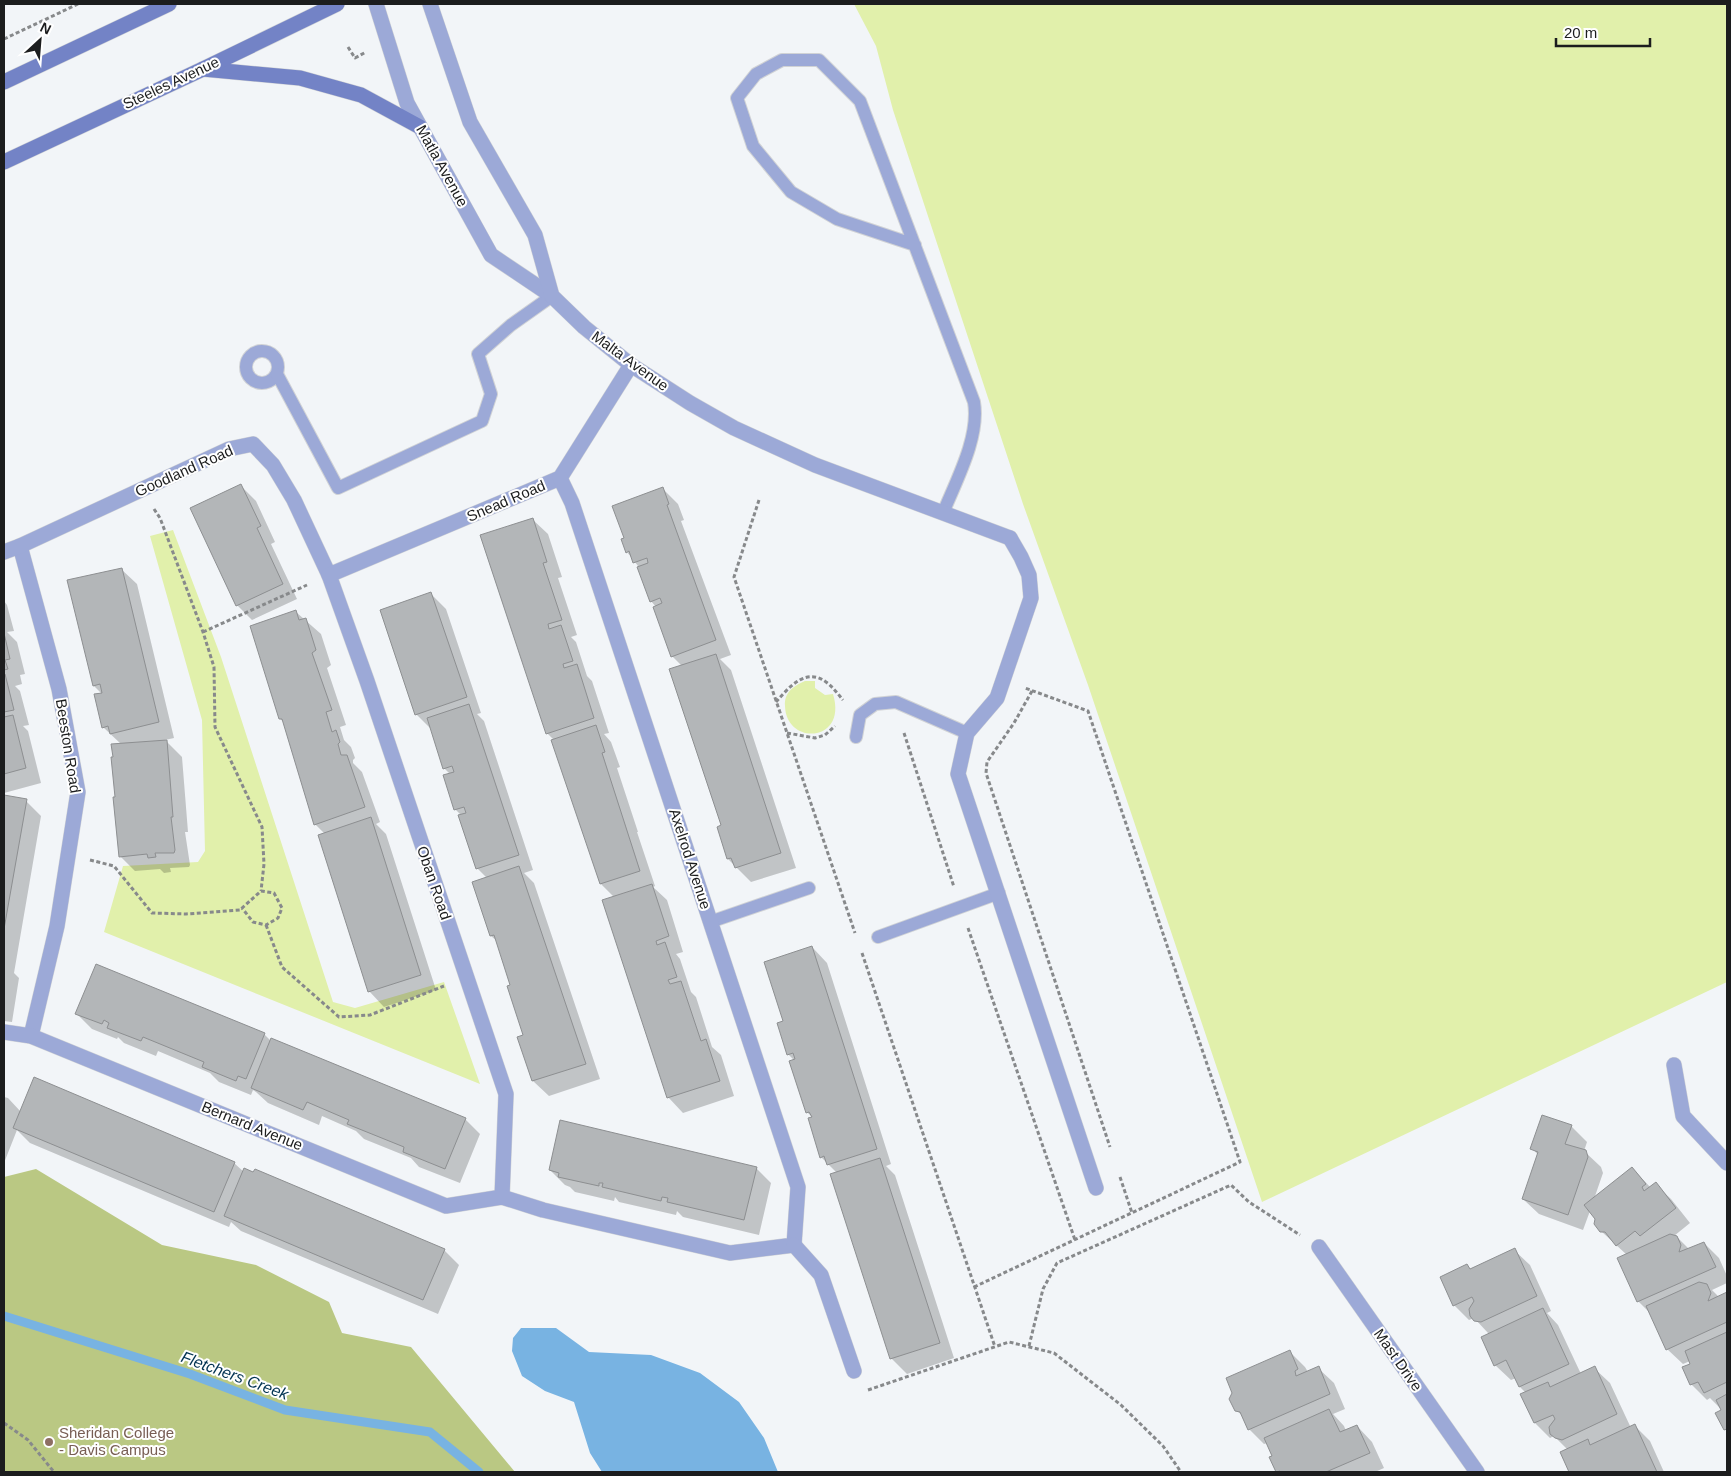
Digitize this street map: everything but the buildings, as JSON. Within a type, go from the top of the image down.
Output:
[{"type":"main road","points":[[4,82],[169,4]]},
{"type":"main road","name":"Steeles Avenue","points":[[4,162],[337,4]]},
{"type":"main road","points":[[203,69],[300,78],[361,95],[420,127]]},
{"type":"street","name":"Matla Avenue","points":[[376,4],[407,103],[491,256],[552,296]]},
{"type":"street","points":[[430,4],[470,122],[535,235],[552,296]]},
{"type":"street","name":"Malta Avenue","points":[[552,296],[584,327],[631,365],[712,416],[779,450],[1010,538],[1029,575],[1031,598],[1004,681]]},
{"type":"street","name":"Snead Road","points":[[329,575],[560,478],[631,365]]},
{"type":"street","name":"Goodland Road","points":[[4,552],[228,449],[253,444],[273,465],[294,500],[329,575]]},
{"type":"street","name":"Axelrod Avenue","points":[[560,478],[574,508],[798,1187],[794,1245]]},
{"type":"street","name":"Beeston Road","points":[[20,546],[59,689],[78,792],[57,926],[32,1036]]},
{"type":"street","name":"Oban Road","points":[[329,575],[367,681],[506,1094],[502,1197]]},
{"type":"street","points":[[1004,681],[998,698],[967,733],[958,774],[1096,1188]]},
{"type":"street","name":"Bernard Avenue","points":[[4,1032],[32,1036],[446,1206],[502,1197]]},
{"type":"street","points":[[1674,1065],[1683,1116],[1727,1163]]},
{"type":"street","points":[[502,1197],[543,1210],[730,1253],[794,1245],[821,1275],[854,1370]]},
{"type":"street","name":"Mast Drive","points":[[1319,1247],[1477,1472]]},
{"type":"lane","points":[[915,245],[837,220],[791,192],[753,146],[737,98],[756,74],[782,60],[819,60],[860,101],[915,245],[974,402],[975,410],[971,440],[943,513]]},
{"type":"lane","points":[[277,374],[338,488],[482,421],[491,394],[478,354],[511,325],[552,296]]},
{"type":"lane","points":[[856,737],[860,715],[875,704],[896,702],[967,733]]},
{"type":"lane","points":[[710,922],[809,888]]},
{"type":"lane","points":[[878,937],[998,893]]},
{"type":"path","points":[[4,39],[78,4]]},
{"type":"path","points":[[348,47],[355,58]]},
{"type":"path","points":[[350,66],[355,58],[366,52]]},
{"type":"path","points":[[759,500],[734,577],[857,939]]},
{"type":"path","points":[[68,855],[114,866],[152,912],[186,914],[240,910],[261,891],[264,864],[262,827],[215,726],[214,667],[203,632],[160,518],[152,506]]},
{"type":"path","points":[[203,632],[308,584]]},
{"type":"path","points":[[776,702],[798,680],[811,676],[826,681],[846,702]]},
{"type":"path","points":[[974,1287],[1240,1162],[1088,711],[1004,681]]},
{"type":"path","points":[[1032,691],[1014,723],[987,762],[986,773],[1110,1147]]},
{"type":"path","points":[[904,733],[961,907],[1075,1240]]},
{"type":"path","points":[[242,908],[253,922],[266,925],[278,918],[282,908],[274,893],[261,891]]},
{"type":"path","points":[[266,925],[282,967],[339,1018],[370,1015],[452,984]]},
{"type":"path","points":[[860,949],[995,1347]]},
{"type":"path","points":[[1119,1176],[1132,1213]]},
{"type":"path","points":[[1028,1346],[1044,1289],[1057,1263],[1231,1185],[1249,1202],[1319,1247]]},
{"type":"path","points":[[854,1370],[869,1391],[1009,1342],[1054,1353],[1121,1406],[1163,1446],[1181,1472]]},
{"type":"path","points":[[4,1423],[28,1440],[54,1472]]},
{"type":"green space","points":[[854,4],[1727,4],[1727,982],[1262,1202],[1088,685],[1023,504],[893,110],[876,46]]},
{"type":"green space","points":[[173,530],[221,657],[333,1002],[355,1008],[444,982],[480,1084],[104,932],[123,866],[198,862],[205,851],[202,720],[150,536]]},
{"type":"green space","points":[[805,681],[815,681],[815,688],[825,695],[833,694],[835,710],[832,722],[825,730],[815,733],[805,733],[795,728],[788,719],[785,706],[786,697],[790,690]]},
{"type":"green space","points":[[36,1169],[162,1245],[256,1265],[329,1302],[342,1333],[411,1347],[515,1472],[4,1472],[4,1177]]},
{"type":"water","points":[[521,1328],[556,1328],[589,1352],[651,1355],[700,1373],[739,1402],[764,1438],[778,1472],[602,1472],[590,1453],[574,1402],[545,1391],[522,1376],[512,1351],[513,1338]]},
{"type":"waterway","name":"Fletchers Creek","points":[[4,1316],[190,1374],[285,1410],[430,1432],[479,1472]]},
{"type":"place","name":"Sheridan College - Davis Campus","points":[[49,1442]]}]
